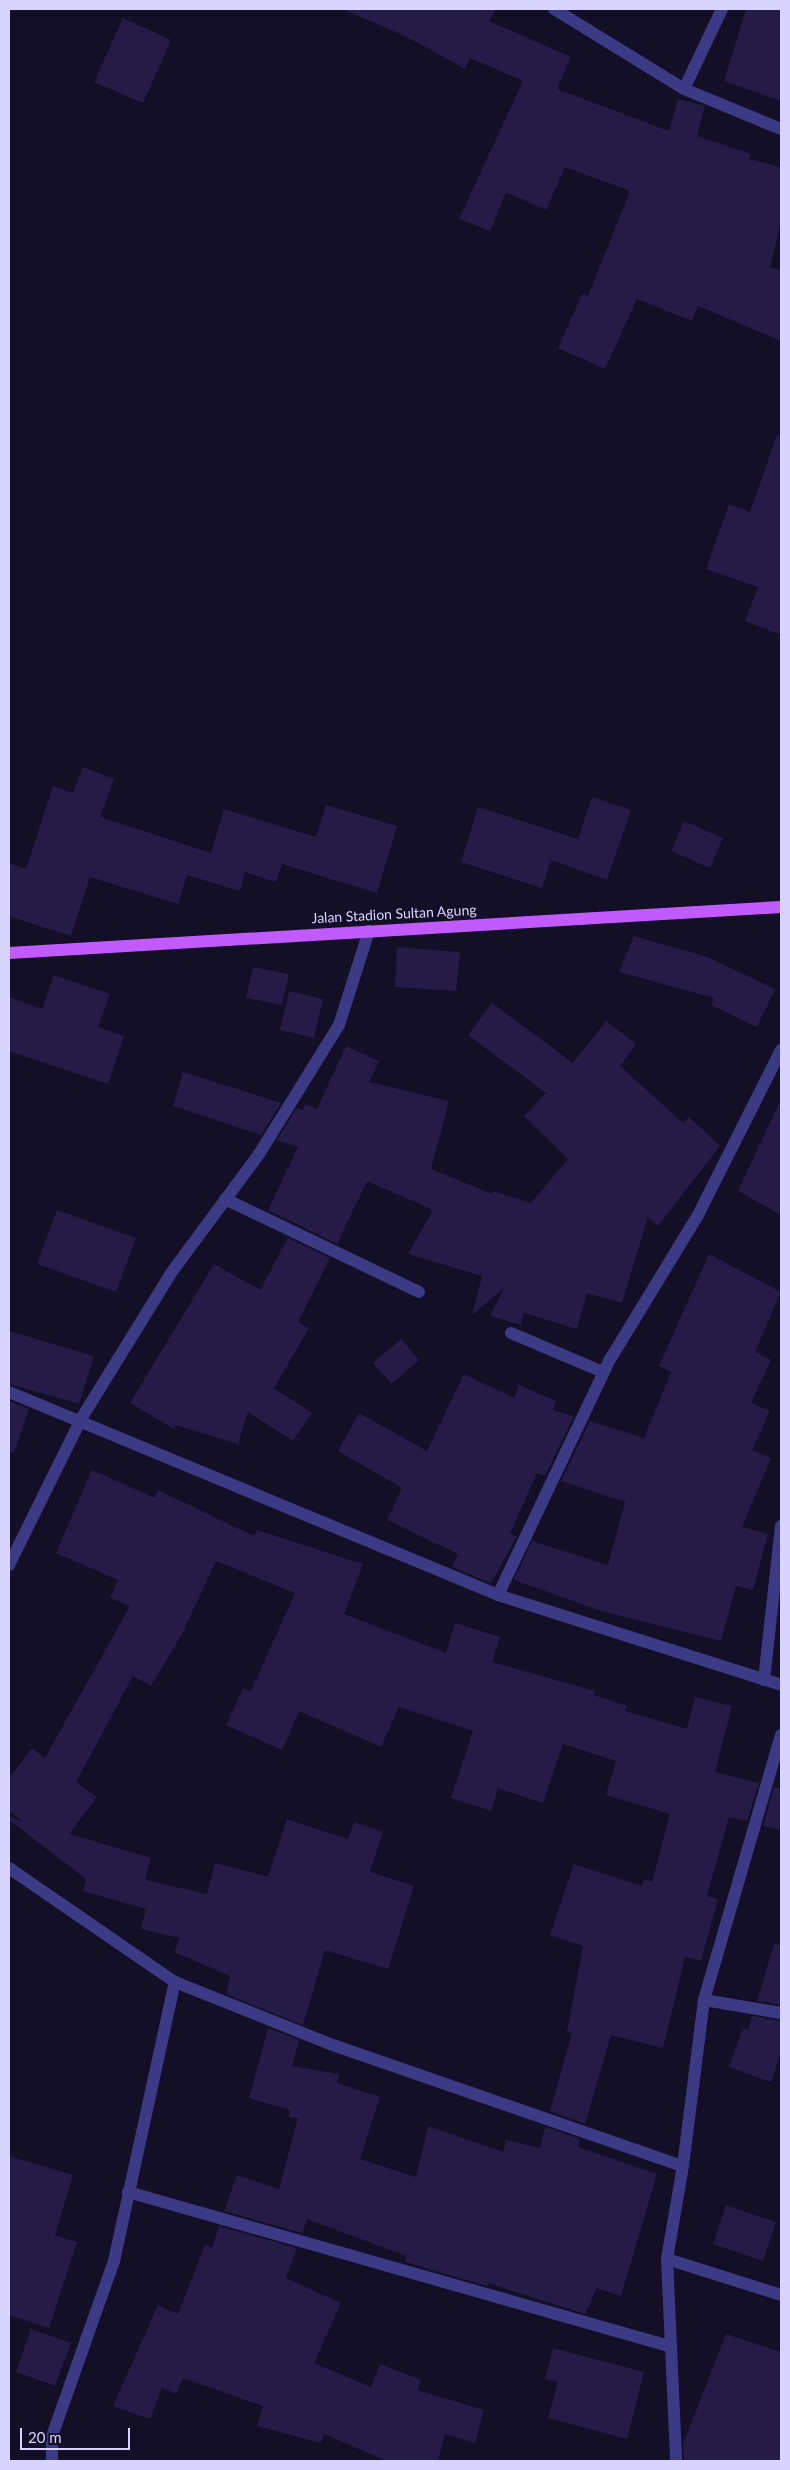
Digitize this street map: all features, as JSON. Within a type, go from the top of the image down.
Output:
[{"type":"main road","name":"Jalan Stadion Sultan Agung","points":[[9,953],[369,930],[781,907]]},
{"type":"street","points":[[554,9],[684,89],[781,128]]},
{"type":"street","points":[[684,89],[722,9]]},
{"type":"street","points":[[9,1565],[81,1419],[171,1272],[259,1154],[339,1026],[369,930]]},
{"type":"street","points":[[498,1595],[603,1372],[697,1217],[781,1050]]},
{"type":"street","points":[[225,1199],[419,1292]]},
{"type":"street","points":[[511,1333],[603,1372]]},
{"type":"street","points":[[9,1392],[81,1419],[498,1595],[781,1685]]},
{"type":"street","points":[[764,1680],[781,1526]]},
{"type":"street","points":[[676,2461],[669,2346],[667,2259],[683,2166],[704,2000],[781,1735]]},
{"type":"street","points":[[9,1868],[174,1982],[330,2044],[683,2166]]},
{"type":"street","points":[[52,2461],[52,2436],[114,2261],[174,1982]]},
{"type":"street","points":[[704,2000],[781,2013]]},
{"type":"street","points":[[128,2192],[669,2346]]},
{"type":"street","points":[[667,2259],[781,2296]]},
{"type":"building","points":[[342,9],[496,9],[489,21],[571,57],[557,89],[669,131],[678,99],[705,106],[697,136],[751,154],[749,159],[781,167],[781,221],[770,268],[781,270],[781,341],[698,306],[692,321],[637,299],[605,369],[558,348],[582,294],[588,296],[630,191],[565,167],[546,210],[506,192],[490,231],[459,219],[523,81],[470,58],[465,69],[407,37]]},
{"type":"building","points":[[746,9],[781,9],[781,101],[724,81]]},
{"type":"building","points":[[123,18],[171,40],[143,103],[94,82]]},
{"type":"building","points":[[777,435],[781,435],[781,635],[745,621],[758,587],[706,569],[729,504],[750,512]]},
{"type":"building","points":[[83,767],[114,779],[100,817],[211,853],[224,809],[316,837],[326,805],[397,826],[377,893],[282,864],[276,882],[245,872],[240,891],[187,875],[178,904],[90,877],[71,936],[9,916],[9,863],[26,869],[53,786],[73,793]]},
{"type":"building","points":[[592,797],[631,810],[607,880],[551,860],[542,888],[461,862],[478,807],[578,839]]},
{"type":"building","points":[[684,821],[723,838],[710,868],[671,851]]},
{"type":"building","points":[[634,936],[707,957],[775,989],[757,1027],[711,1005],[714,998],[619,972]]},
{"type":"building","points":[[397,947],[460,952],[456,991],[395,987]]},
{"type":"building","points":[[253,967],[289,974],[282,1005],[246,998]]},
{"type":"building","points":[[54,975],[110,994],[98,1027],[124,1036],[108,1084],[9,1051],[9,997],[42,1009]]},
{"type":"building","points":[[289,991],[323,999],[314,1038],[280,1030]]},
{"type":"building","points":[[492,1003],[573,1063],[606,1021],[636,1044],[620,1066],[683,1123],[689,1117],[720,1146],[658,1226],[648,1217],[622,1303],[587,1293],[577,1329],[524,1313],[521,1325],[490,1316],[504,1288],[472,1315],[482,1276],[408,1254],[433,1210],[367,1181],[337,1244],[268,1210],[298,1147],[277,1140],[297,1108],[303,1110],[305,1104],[317,1109],[346,1046],[379,1061],[369,1082],[449,1101],[431,1169],[492,1194],[493,1191],[531,1203],[568,1159],[524,1116],[546,1093],[468,1035]]},
{"type":"building","points":[[183,1072],[281,1103],[261,1135],[173,1106]]},
{"type":"building","points":[[781,1099],[781,1215],[738,1191]]},
{"type":"building","points":[[57,1210],[136,1238],[116,1292],[37,1264]]},
{"type":"building","points":[[288,1238],[330,1258],[298,1322],[309,1328],[274,1388],[312,1413],[293,1441],[248,1412],[238,1444],[176,1425],[174,1429],[130,1403],[214,1264],[260,1290]]},
{"type":"building","points":[[709,1254],[781,1292],[755,1352],[771,1360],[751,1403],[770,1411],[752,1450],[771,1458],[742,1527],[768,1534],[753,1590],[736,1586],[721,1641],[601,1611],[514,1580],[532,1541],[608,1565],[625,1502],[561,1481],[590,1421],[644,1438],[671,1372],[659,1366]]},
{"type":"building","points":[[9,1331],[94,1356],[79,1404],[9,1384]]},
{"type":"building","points":[[401,1339],[419,1360],[392,1384],[373,1363]]},
{"type":"building","points":[[464,1374],[514,1398],[519,1385],[556,1401],[553,1410],[574,1416],[545,1476],[537,1473],[510,1534],[517,1536],[491,1583],[452,1567],[458,1554],[387,1520],[402,1488],[338,1451],[359,1413],[427,1451]]},
{"type":"building","points":[[9,1401],[29,1409],[14,1453],[9,1452]]},
{"type":"building","points":[[92,1470],[155,1498],[158,1490],[254,1536],[257,1530],[363,1564],[344,1614],[446,1653],[455,1623],[500,1637],[492,1662],[595,1691],[594,1695],[627,1706],[625,1711],[687,1729],[695,1697],[732,1706],[715,1772],[759,1783],[747,1821],[729,1817],[707,1896],[718,1899],[701,1961],[685,1957],[663,2048],[611,2035],[585,2124],[550,2111],[572,2033],[567,2032],[583,1946],[550,1935],[574,1864],[642,1886],[644,1879],[652,1882],[670,1814],[606,1795],[616,1761],[563,1744],[543,1803],[498,1788],[491,1811],[451,1798],[473,1731],[399,1707],[381,1747],[299,1711],[282,1750],[226,1725],[243,1688],[251,1691],[295,1593],[216,1561],[182,1634],[151,1686],[133,1676],[76,1782],[97,1797],[69,1834],[151,1858],[145,1880],[207,1894],[215,1863],[268,1877],[287,1819],[348,1839],[354,1822],[383,1832],[370,1872],[414,1886],[388,1969],[325,1950],[303,2025],[226,1994],[230,1976],[174,1952],[180,1938],[141,1929],[146,1909],[83,1891],[86,1879],[9,1820],[9,1817],[22,1821],[9,1811],[9,1778],[32,1748],[45,1758],[130,1606],[110,1598],[118,1580],[56,1553]]},
{"type":"building","points":[[774,1787],[781,1789],[781,1830],[763,1826]]},
{"type":"building","points":[[774,1944],[781,1945],[781,2005],[757,2001]]},
{"type":"building","points":[[752,2016],[781,2021],[781,2052],[771,2082],[729,2067],[743,2028],[748,2030]]},
{"type":"building","points":[[268,2028],[299,2040],[292,2066],[339,2074],[337,2083],[380,2097],[360,2159],[416,2177],[428,2126],[503,2152],[506,2140],[540,2148],[545,2127],[580,2139],[578,2147],[657,2174],[621,2296],[597,2288],[585,2314],[488,2283],[487,2286],[415,2265],[405,2261],[406,2256],[307,2219],[302,2233],[224,2211],[237,2175],[279,2189],[298,2118],[289,2117],[290,2110],[249,2098]]},
{"type":"building","points":[[9,2156],[73,2175],[55,2235],[77,2242],[49,2328],[9,2315]]},
{"type":"building","points":[[726,2205],[776,2222],[763,2261],[713,2244]]},
{"type":"building","points":[[219,2226],[297,2248],[286,2278],[341,2303],[314,2363],[371,2387],[380,2364],[421,2380],[417,2390],[484,2410],[475,2443],[445,2434],[438,2461],[387,2461],[324,2434],[321,2443],[257,2426],[263,2406],[183,2378],[176,2394],[162,2388],[150,2419],[113,2406],[158,2305],[178,2314],[205,2245],[212,2248]]},
{"type":"building","points":[[31,2329],[71,2343],[55,2386],[16,2372]]},
{"type":"building","points":[[726,2334],[781,2352],[781,2461],[684,2461],[683,2444]]},
{"type":"building","points":[[553,2348],[644,2372],[627,2439],[548,2418],[558,2382],[545,2379]]}]
